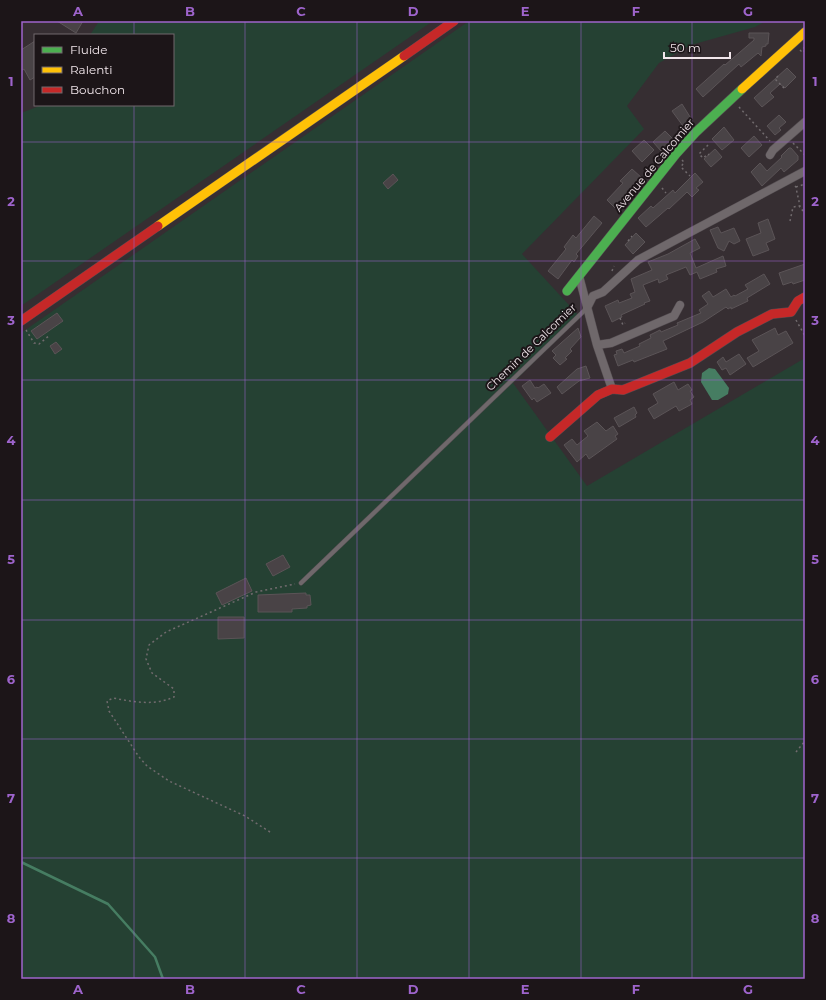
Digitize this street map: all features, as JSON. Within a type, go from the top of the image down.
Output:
[{"type":"street","points":[[23,325],[454,21]]},
{"type":"street","name":"Avenue de Calcomier","points":[[567,291],[676,154],[696,132],[805,32]]},
{"type":"street","points":[[770,155],[773,150],[805,122]]},
{"type":"street","name":"Chemin de Calcomier","points":[[587,308],[592,296],[603,292],[638,260],[805,171]]},
{"type":"street","points":[[579,276],[597,344],[612,389]]},
{"type":"street","points":[[550,437],[598,395],[612,389],[624,390],[690,363],[737,332],[772,314],[791,312],[798,301],[805,297]]},
{"type":"street","points":[[597,344],[611,343],[674,316],[680,305]]},
{"type":"lane","name":"Chemin de Calcomier","points":[[301,583],[587,308]]},
{"type":"path","points":[[800,50],[805,50]]},
{"type":"path","points":[[778,76],[775,79],[784,89]]},
{"type":"path","points":[[738,106],[771,143]]},
{"type":"path","points":[[708,145],[699,154],[704,158],[708,154],[709,155]]},
{"type":"path","points":[[796,145],[805,155]]},
{"type":"path","points":[[683,163],[681,167],[690,176]]},
{"type":"path","points":[[790,188],[805,184]]},
{"type":"path","points":[[798,186],[796,194],[799,199],[802,212]]},
{"type":"path","points":[[663,189],[666,193]]},
{"type":"path","points":[[790,221],[792,209],[795,206],[800,207]]},
{"type":"path","points":[[629,240],[632,236]]},
{"type":"path","points":[[791,312],[805,336]]},
{"type":"path","points":[[620,318],[623,325],[625,324]]},
{"type":"path","points":[[23,325],[34,344],[39,344],[50,335]]},
{"type":"path","points":[[270,832],[245,816],[169,781],[147,766],[139,757],[109,711],[107,701],[113,698],[138,703],[164,702],[174,697],[174,689],[152,672],[146,660],[149,645],[166,632],[256,592],[301,583]]},
{"type":"path","points":[[796,752],[805,741]]},
{"type":"shaded area","points":[[99,21],[433,21],[21,306],[21,113],[39,106],[174,106],[174,34],[91,34]]},
{"type":"shaded area","points":[[469,21],[766,21],[755,27],[691,45],[659,63],[627,106],[644,129],[522,254],[580,317],[513,383],[587,486],[805,358],[805,979],[21,979],[21,333]]},
{"type":"shaded area","points":[[709,368],[715,369],[729,388],[728,394],[718,400],[712,400],[701,382],[702,373]]},
{"type":"building","points":[[57,21],[83,21],[76,33]]},
{"type":"building","points":[[749,33],[769,33],[768,44],[762,47],[761,56],[758,53],[741,67],[739,64],[703,97],[696,89],[754,40],[754,38],[749,38]]},
{"type":"building","points":[[34,42],[34,78],[30,80],[24,69],[21,71],[21,50]]},
{"type":"building","points":[[787,68],[796,77],[785,88],[780,84],[770,93],[774,97],[762,107],[754,98]]},
{"type":"building","points":[[682,104],[692,120],[683,126],[672,111]]},
{"type":"building","points":[[779,115],[786,122],[779,128],[781,130],[775,135],[767,126]]},
{"type":"building","points":[[724,127],[734,140],[722,150],[712,139]]},
{"type":"building","points":[[665,131],[673,139],[661,151],[653,142]]},
{"type":"building","points":[[754,136],[762,145],[749,157],[741,148]]},
{"type":"building","points":[[644,140],[654,150],[642,162],[632,151]]},
{"type":"building","points":[[789,148],[791,148],[798,156],[798,160],[784,172],[781,168],[762,186],[751,172],[760,163],[767,171]]},
{"type":"building","points":[[715,149],[722,157],[711,167],[704,159]]},
{"type":"building","points":[[632,169],[642,178],[623,196],[625,198],[615,208],[607,200],[623,183],[620,181]]},
{"type":"building","points":[[695,173],[703,182],[696,188],[699,190],[692,197],[687,192],[669,209],[668,208],[646,227],[638,218],[651,206],[653,208],[673,190],[675,193]]},
{"type":"building","points":[[393,174],[398,180],[388,189],[383,183]]},
{"type":"building","points":[[594,216],[602,223],[576,254],[578,256],[574,262],[572,260],[558,279],[548,271],[566,249],[564,247],[573,235],[576,238]]},
{"type":"building","points":[[768,219],[775,239],[766,243],[769,250],[753,256],[746,239],[761,233],[758,223]]},
{"type":"building","points":[[718,227],[721,233],[734,228],[740,241],[734,244],[729,241],[724,251],[718,248],[710,230]]},
{"type":"building","points":[[636,233],[645,242],[633,254],[625,245]]},
{"type":"building","points":[[695,239],[700,248],[690,253],[696,268],[723,256],[726,266],[716,269],[717,272],[700,279],[697,272],[690,275],[686,267],[666,275],[668,279],[659,283],[658,279],[643,285],[650,301],[621,315],[622,317],[612,322],[605,306],[618,300],[619,303],[632,298],[630,294],[635,292],[631,279],[652,270],[648,262],[668,254]]},
{"type":"building","points":[[805,264],[805,280],[793,284],[792,282],[783,285],[779,273]]},
{"type":"building","points":[[764,274],[770,284],[747,298],[748,301],[731,309],[731,307],[728,309],[726,307],[703,322],[663,341],[667,349],[634,362],[633,360],[618,366],[614,355],[617,354],[616,351],[622,349],[624,353],[640,346],[639,344],[651,338],[650,335],[660,330],[661,332],[678,325],[677,323],[701,313],[699,310],[708,304],[702,296],[709,291],[713,297],[726,289],[731,297],[734,295],[735,296],[748,289],[745,285]]},
{"type":"building","points":[[57,313],[63,321],[37,339],[31,331]]},
{"type":"building","points":[[578,328],[581,337],[570,349],[572,351],[565,358],[567,359],[560,365],[553,358],[556,355],[552,351]]},
{"type":"building","points":[[775,328],[778,335],[786,331],[793,343],[753,367],[747,358],[759,351],[752,340]]},
{"type":"building","points":[[56,342],[62,349],[55,354],[50,346]]},
{"type":"building","points":[[739,354],[746,364],[730,375],[726,368],[722,370],[717,362],[723,357],[726,362]]},
{"type":"building","points":[[586,366],[590,378],[579,381],[562,394],[557,387],[577,369]]},
{"type":"building","points":[[530,380],[535,388],[538,388],[544,384],[551,393],[537,402],[534,398],[532,400],[522,386]]},
{"type":"building","points":[[674,382],[678,390],[688,384],[694,397],[690,400],[692,404],[679,411],[676,406],[654,419],[648,409],[658,403],[653,394]]},
{"type":"building","points":[[634,407],[637,413],[635,415],[636,417],[619,427],[614,418]]},
{"type":"building","points":[[597,422],[606,431],[613,426],[618,434],[615,436],[617,439],[589,459],[586,454],[577,462],[564,445],[572,439],[577,445],[588,436],[584,431]]},
{"type":"building","points":[[283,555],[290,567],[273,576],[266,564]]},
{"type":"building","points":[[246,578],[252,591],[222,605],[216,593]]},
{"type":"building","points":[[306,593],[306,595],[310,595],[311,605],[307,606],[307,608],[292,609],[292,612],[258,612],[258,595]]},
{"type":"building","points":[[218,617],[244,617],[244,638],[218,639]]},
{"type":"waterway","points":[[21,862],[108,904],[155,957],[163,979]]},
{"type":"traffic: fast","points":[[567,291],[676,154],[696,132],[742,89]]},
{"type":"traffic: slow","points":[[742,89],[805,32]]},
{"type":"traffic: slow","points":[[158,226],[404,56]]},
{"type":"traffic: jam","points":[[404,56],[454,21]]},
{"type":"traffic: jam","points":[[21,321],[158,226]]},
{"type":"traffic: jam","points":[[550,437],[598,395],[612,389],[623,390],[690,363],[737,332],[772,314],[791,312],[798,301],[805,297]]}]
